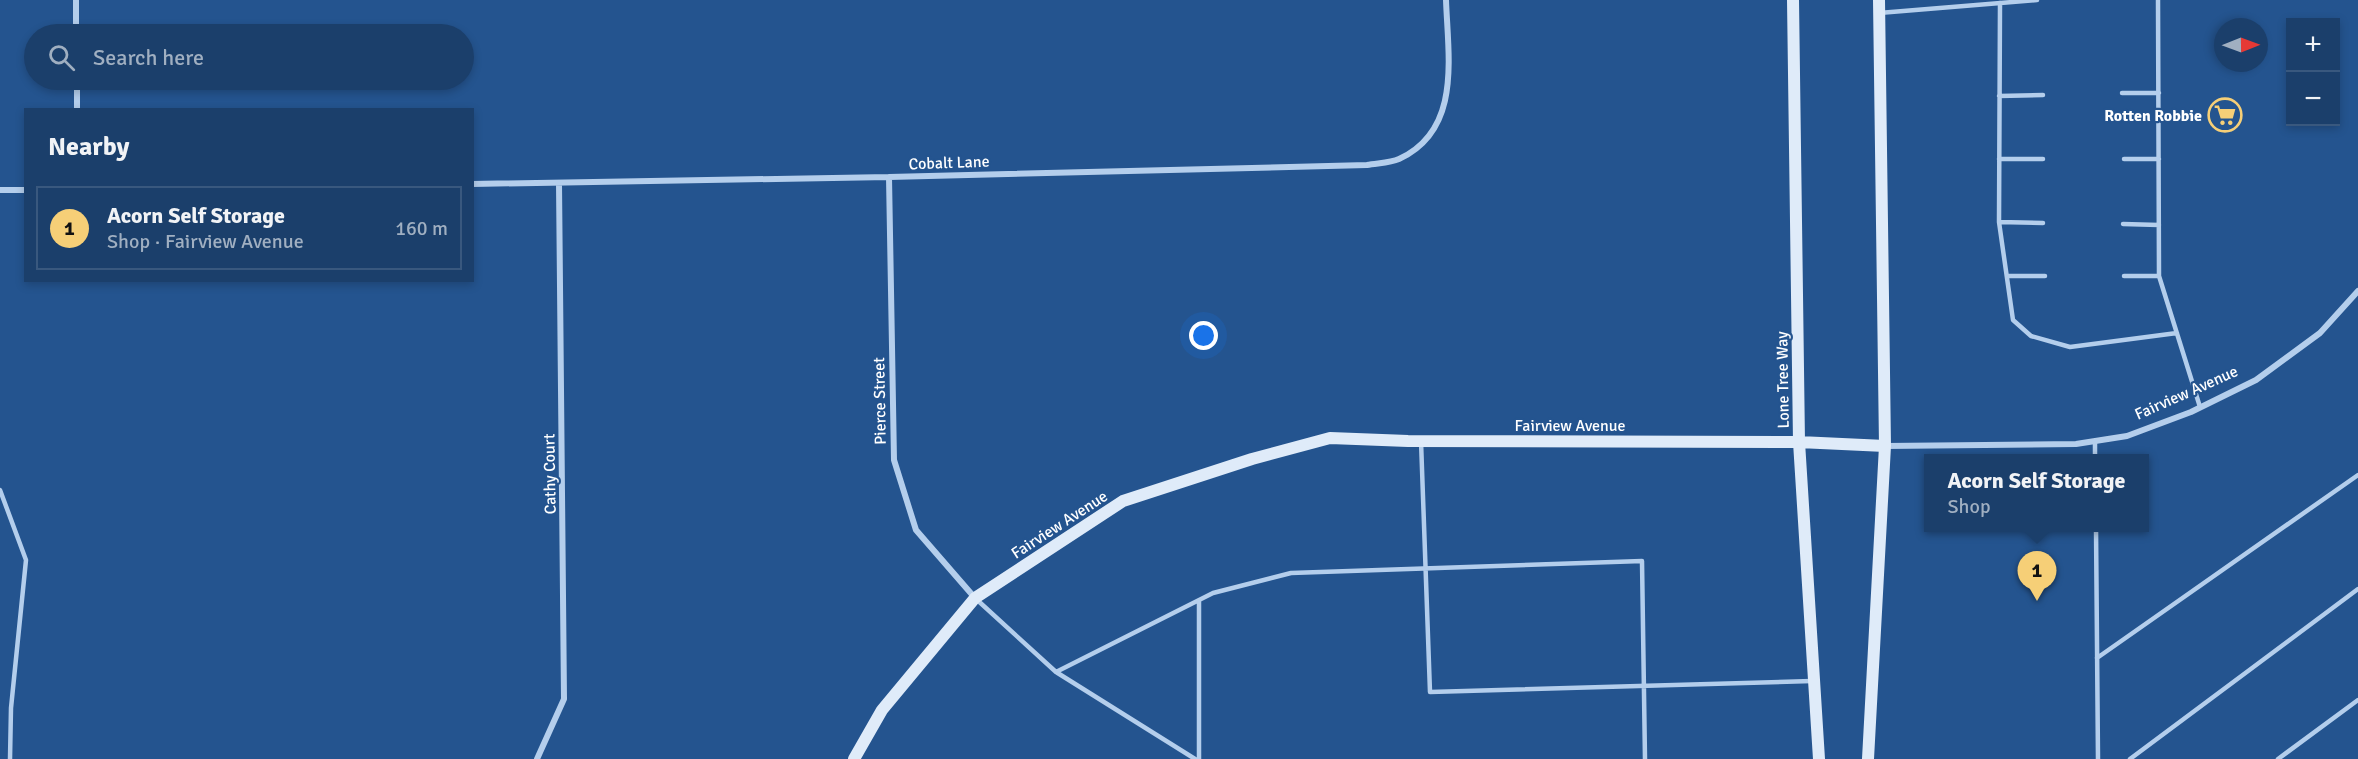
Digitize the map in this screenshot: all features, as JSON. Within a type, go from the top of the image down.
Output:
[{"type":"main road","name":"Lone Tree Way","points":[[1793,0],[1799,442],[1819,759]]},
{"type":"main road","points":[[1868,759],[1885,446],[1879,6]]},
{"type":"main road","name":"Fairview Avenue","points":[[854,759],[882,710],[975,598],[1123,501],[1252,459],[1330,438],[1421,441],[1799,442],[1885,446]]},
{"type":"street","points":[[76,0],[76,24]]},
{"type":"street","name":"Cobalt Lane","points":[[474,184],[889,177],[1367,165],[1397,160],[1421,146],[1440,121],[1448,84],[1446,0]]},
{"type":"street","points":[[77,90],[77,108]]},
{"type":"street","name":"Pierce Street","points":[[889,177],[894,460],[916,530],[975,598]]},
{"type":"street","name":"Cathy Court","points":[[537,759],[564,699],[559,183]]},
{"type":"street","points":[[0,190],[24,190]]},
{"type":"street","name":"Fairview Avenue","points":[[1885,446],[2076,444],[2127,436],[2200,407],[2256,380],[2320,333],[2358,291]]},
{"type":"lane","points":[[1879,6],[2037,0]]},
{"type":"lane","points":[[2158,0],[2159,276],[2200,407]]},
{"type":"lane","points":[[2000,3],[1999,222],[2013,320],[2031,336],[2070,347],[2177,333]]},
{"type":"lane","points":[[2122,93],[2159,93]]},
{"type":"lane","points":[[2000,96],[2043,95]]},
{"type":"lane","points":[[1999,159],[2043,159]]},
{"type":"lane","points":[[2124,159],[2159,159]]},
{"type":"lane","points":[[1999,222],[2043,223]]},
{"type":"lane","points":[[2123,224],[2159,225]]},
{"type":"lane","points":[[2007,276],[2045,276]]},
{"type":"lane","points":[[2124,276],[2159,276]]},
{"type":"lane","points":[[1421,441],[1430,692],[1814,681]]},
{"type":"lane","points":[[2095,441],[2096,454]]},
{"type":"lane","points":[[2097,658],[2358,475]]},
{"type":"lane","points":[[0,490],[26,560],[11,708],[10,759]]},
{"type":"lane","points":[[2096,532],[2098,759]]},
{"type":"lane","points":[[1056,672],[1213,593],[1291,573],[1642,561],[1645,759]]},
{"type":"lane","points":[[2130,759],[2358,589]]},
{"type":"lane","points":[[975,598],[1056,672],[1197,759]]},
{"type":"lane","points":[[1197,759],[1198,600]]},
{"type":"lane","points":[[2278,759],[2358,700]]},
{"type":"place","name":"Rotten Robbie","points":[[2225,115]]},
{"type":"place","name":"Acorn Self Storage","points":[[2037,601]]}]
